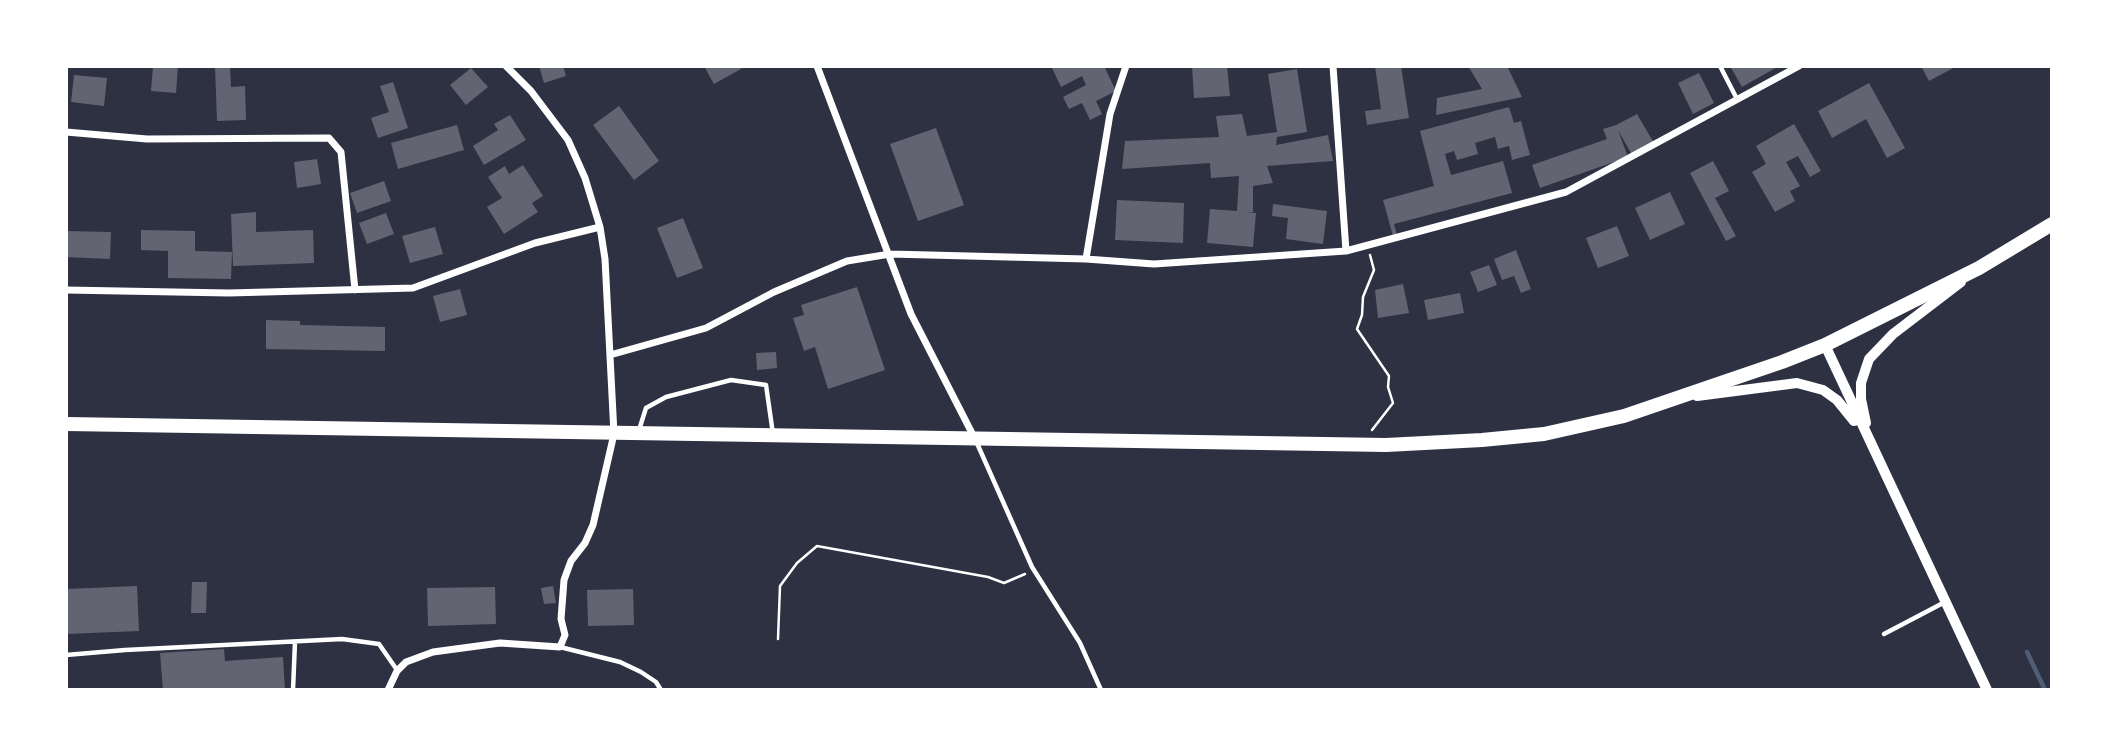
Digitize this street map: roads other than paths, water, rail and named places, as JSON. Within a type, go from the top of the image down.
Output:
[{"type":"highway","points":[[66,424],[1362,444],[1482,440],[1544,434],[1625,416],[1825,345],[1979,268],[2052,224]]},
{"type":"street","points":[[388,690],[397,671],[405,662],[419,656],[478,645],[512,643],[560,647],[565,635],[561,620],[564,580],[571,561],[585,543],[593,525],[614,434],[605,259],[600,227],[568,140],[531,92],[506,66]]},
{"type":"street","points":[[817,66],[911,314],[974,437]]},
{"type":"street","points":[[1086,259],[1110,114],[1126,66]]},
{"type":"street","points":[[1333,66],[1346,251]]},
{"type":"street","points":[[610,355],[706,328],[774,292],[847,261],[890,254],[1086,259],[1154,264],[1346,251],[1566,192],[1799,66]]},
{"type":"street","points":[[66,131],[147,139],[329,138],[341,152],[355,290]]},
{"type":"street","points":[[66,290],[229,293],[413,288],[536,243],[600,227]]},
{"type":"street","points":[[1870,443],[1860,399],[1861,383],[1869,359],[1893,334],[1979,268]]},
{"type":"street","points":[[1825,345],[1987,690]]},
{"type":"street","points":[[1674,399],[1797,383],[1823,390],[1837,400],[1870,443]]},
{"type":"lane","points":[[1720,66],[1737,99]]},
{"type":"lane","points":[[638,434],[646,408],[666,397],[731,380],[766,385],[773,435]]},
{"type":"lane","points":[[974,437],[1032,567],[1080,643],[1101,690]]},
{"type":"lane","points":[[1884,634],[1946,602]]},
{"type":"lane","points":[[66,655],[342,639],[379,644],[397,671]]},
{"type":"lane","points":[[293,690],[295,642]]},
{"type":"lane","points":[[560,647],[620,662],[656,682],[661,690]]},
{"type":"waterway","points":[[2027,652],[2045,690]]}]
